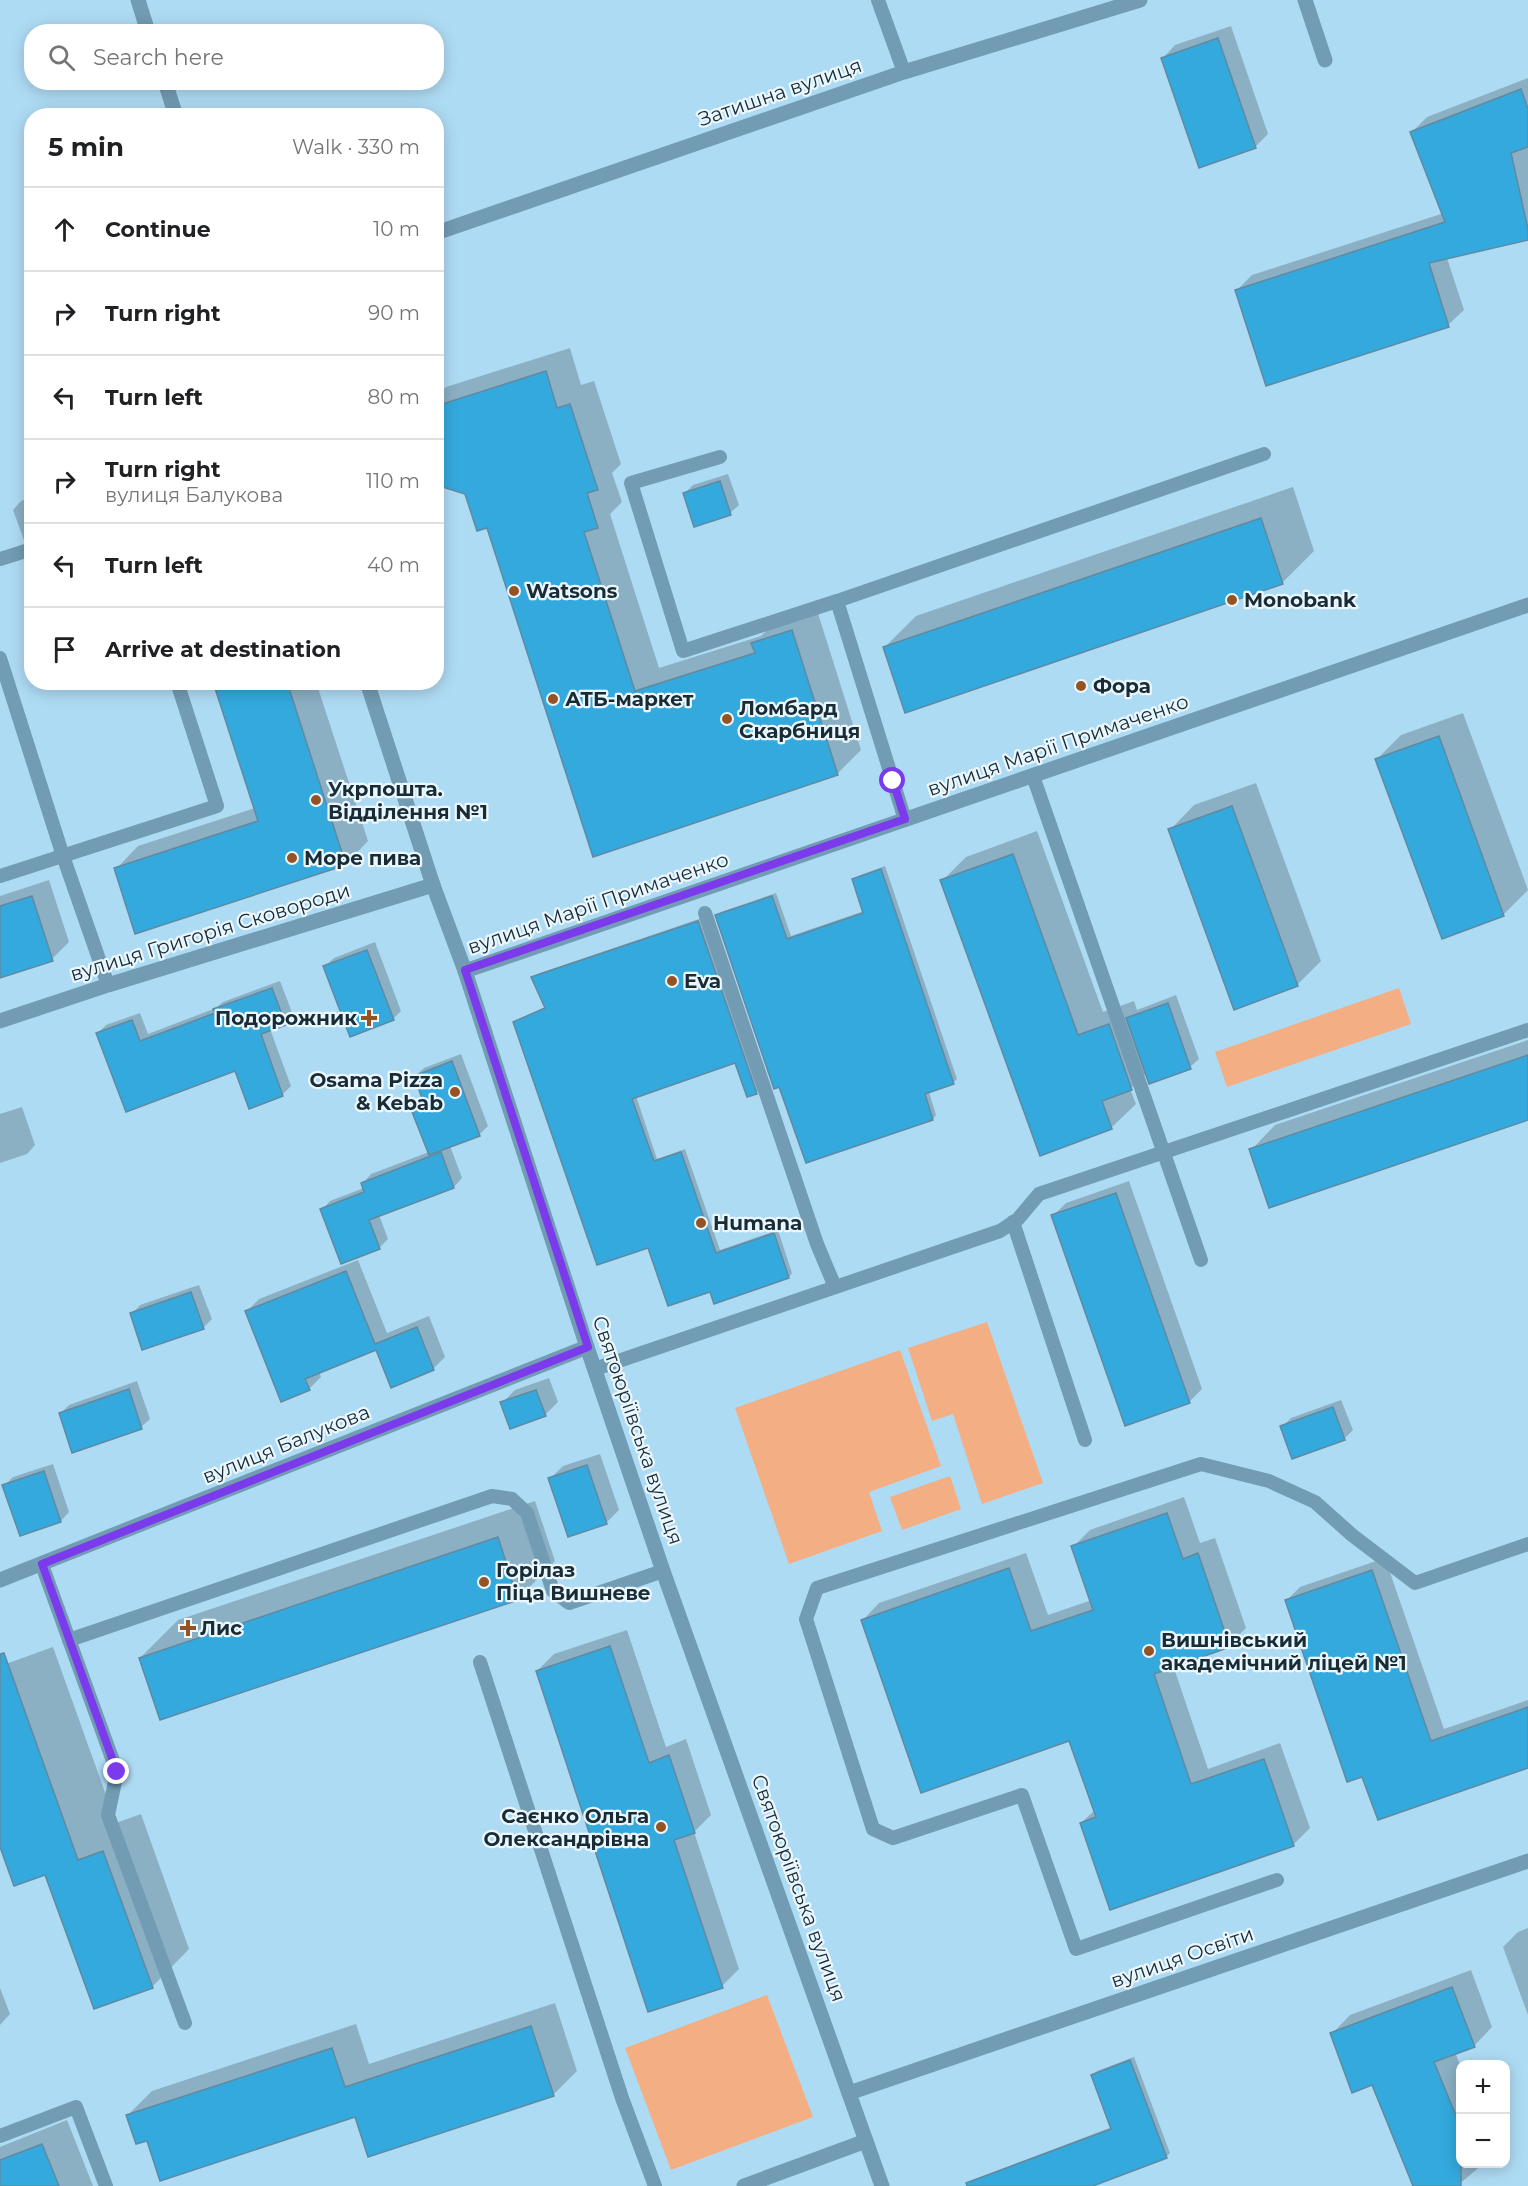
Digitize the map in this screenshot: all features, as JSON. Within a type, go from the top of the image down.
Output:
[{"type":"street","points":[[138,0],[146,24]]},
{"type":"street","name":"Затишна вулиця","points":[[444,230],[904,72],[1140,0]]},
{"type":"street","points":[[1305,0],[1324,60]]},
{"type":"street","points":[[168,90],[173,108]]},
{"type":"street","name":"вулиця Марії Примаченко","points":[[465,970],[1528,606]]},
{"type":"street","name":"Святоюріївська вулиця","points":[[370,690],[433,885],[465,970],[663,1571],[882,2186]]},
{"type":"street","name":"вулиця Григорія Сковороди","points":[[0,1021],[108,985],[433,885]]},
{"type":"street","name":"вулиця Балукова","points":[[0,1580],[588,1347]]},
{"type":"street","name":"вулиця Освіти","points":[[849,2093],[1528,1861]]},
{"type":"street","points":[[744,2186],[866,2140]]},
{"type":"lane","points":[[878,0],[904,72]]},
{"type":"lane","points":[[720,457],[631,483],[683,651],[837,601],[1264,454]]},
{"type":"lane","points":[[0,559],[24,552]]},
{"type":"lane","points":[[837,601],[905,819]]},
{"type":"lane","points":[[0,658],[63,856],[108,985]]},
{"type":"lane","points":[[0,876],[217,806],[180,690]]},
{"type":"lane","points":[[1033,776],[1200,1260]]},
{"type":"lane","points":[[705,913],[817,1244],[835,1287]]},
{"type":"lane","points":[[595,1369],[1000,1231],[1018,1219],[1039,1194],[1528,1030]]},
{"type":"lane","points":[[1013,1222],[1085,1440]]},
{"type":"lane","points":[[1277,1880],[1076,1948],[1022,1795],[893,1838],[873,1829],[806,1618],[817,1588],[1201,1464],[1269,1481],[1315,1502],[1352,1535],[1415,1583],[1528,1544]]},
{"type":"lane","points":[[69,1640],[492,1496],[512,1499],[527,1513],[553,1591],[569,1603],[663,1571]]},
{"type":"lane","points":[[42,1564],[117,1772],[108,1815],[185,2023]]},
{"type":"lane","points":[[480,1662],[622,2098],[655,2186]]},
{"type":"lane","points":[[0,2136],[76,2107],[106,2186]]},
{"type":"shaded area","points":[[1399,988],[1411,1024],[1227,1087],[1215,1052]]},
{"type":"shaded area","points":[[987,1322],[1043,1483],[982,1504],[953,1414],[932,1421],[908,1348]]},
{"type":"shaded area","points":[[900,1350],[941,1466],[869,1492],[882,1531],[789,1564],[735,1408]]},
{"type":"shaded area","points":[[950,1476],[961,1509],[902,1530],[890,1497]]},
{"type":"shaded area","points":[[767,1995],[813,2117],[671,2170],[625,2048]]},
{"type":"building","points":[[1218,38],[1256,148],[1199,168],[1161,58]]},
{"type":"building","points":[[1521,89],[1528,109],[1528,147],[1511,153],[1528,229],[1528,240],[1429,263],[1449,327],[1266,386],[1235,290],[1445,222],[1410,132]]},
{"type":"building","points":[[546,371],[557,408],[570,404],[598,490],[587,493],[598,528],[584,532],[635,691],[755,653],[751,643],[792,630],[838,775],[593,857],[487,528],[477,531],[465,494],[444,487],[444,403]]},
{"type":"building","points":[[720,481],[731,515],[694,527],[683,493]]},
{"type":"building","points":[[1261,518],[1283,584],[905,713],[883,647]]},
{"type":"building","points":[[216,690],[290,690],[346,865],[135,934],[114,868],[258,821]]},
{"type":"building","points":[[1439,736],[1504,916],[1442,939],[1375,759]]},
{"type":"building","points":[[1232,806],[1298,986],[1234,1010],[1168,829]]},
{"type":"building","points":[[1013,854],[1078,1035],[1109,1024],[1132,1090],[1102,1101],[1112,1129],[1040,1156],[940,880]]},
{"type":"building","points":[[881,869],[954,1084],[925,1094],[933,1120],[806,1163],[779,1087],[774,1089],[715,915],[772,896],[787,939],[863,913],[852,879]]},
{"type":"building","points":[[32,896],[53,961],[0,978],[0,906]]},
{"type":"building","points":[[698,921],[757,1094],[747,1097],[735,1063],[632,1099],[654,1161],[681,1152],[716,1253],[774,1233],[789,1278],[714,1304],[710,1292],[668,1306],[648,1248],[597,1265],[513,1022],[545,1008],[531,977]]},
{"type":"building","points":[[367,950],[394,1020],[350,1037],[323,966]]},
{"type":"building","points":[[272,988],[286,1025],[261,1034],[283,1096],[249,1109],[235,1071],[126,1112],[96,1033],[132,1020],[140,1041],[215,1013],[213,1009]]},
{"type":"building","points":[[1168,1003],[1191,1069],[1149,1084],[1126,1018]]},
{"type":"building","points":[[1528,1055],[1528,1120],[1269,1208],[1249,1149]]},
{"type":"building","points":[[452,1061],[480,1136],[429,1155],[412,1112],[425,1107],[414,1076]]},
{"type":"building","points":[[441,1152],[454,1188],[369,1220],[380,1249],[341,1264],[320,1209],[364,1192],[361,1183]]},
{"type":"building","points":[[1116,1193],[1190,1403],[1125,1426],[1051,1215]]},
{"type":"building","points":[[346,1271],[375,1344],[417,1327],[434,1370],[391,1388],[376,1350],[305,1379],[310,1390],[281,1402],[245,1311]]},
{"type":"building","points":[[191,1292],[204,1329],[142,1350],[130,1313]]},
{"type":"building","points":[[129,1389],[142,1429],[72,1453],[59,1413]]},
{"type":"building","points":[[536,1390],[546,1416],[510,1429],[500,1402]]},
{"type":"building","points":[[1333,1407],[1345,1440],[1292,1459],[1280,1426]]},
{"type":"building","points":[[587,1465],[607,1524],[568,1537],[548,1478]]},
{"type":"building","points":[[44,1471],[61,1522],[20,1536],[2,1485]]},
{"type":"building","points":[[1167,1513],[1183,1559],[1198,1553],[1230,1647],[1154,1674],[1191,1784],[1264,1759],[1294,1846],[1110,1910],[1080,1823],[1096,1817],[1069,1741],[921,1793],[861,1620],[1009,1568],[1031,1631],[1093,1610],[1071,1546]]},
{"type":"building","points":[[498,1537],[518,1600],[160,1720],[139,1658]]},
{"type":"building","points":[[1372,1570],[1431,1741],[1528,1707],[1528,1768],[1378,1820],[1362,1777],[1347,1782],[1285,1600]]},
{"type":"building","points":[[610,1646],[649,1763],[669,1755],[695,1833],[674,1840],[723,1988],[648,2012],[536,1671]]},
{"type":"building","points":[[4,1653],[78,1860],[103,1851],[153,1988],[94,2009],[45,1875],[14,1886],[0,1847],[0,1654]]},
{"type":"building","points":[[1452,1987],[1475,2047],[1434,2062],[1456,2116],[1456,2168],[1461,2168],[1461,2186],[1413,2186],[1372,2085],[1352,2093],[1330,2033]]},
{"type":"building","points":[[531,2026],[554,2096],[368,2157],[355,2117],[160,2181],[147,2141],[136,2144],[126,2115],[332,2048],[345,2087]]},
{"type":"building","points":[[1130,2060],[1167,2158],[1093,2186],[967,2186],[966,2183],[1111,2129],[1091,2075]]},
{"type":"building","points":[[42,2144],[59,2186],[0,2186],[0,2160]]},
{"type":"place","name":"Watsons","points":[[514,591]]},
{"type":"place","name":"Monobank","points":[[1232,600]]},
{"type":"place","name":"Фора","points":[[1081,686]]},
{"type":"place","name":"АТБ-маркет","points":[[553,699]]},
{"type":"place","name":"Ломбард Скарбниця","points":[[727,719]]},
{"type":"place","name":"Укрпошта. Відділення №1","points":[[316,800]]},
{"type":"place","name":"Море пива","points":[[292,858]]},
{"type":"place","name":"Eva","points":[[672,981]]},
{"type":"place","name":"Подорожник","points":[[369,1018]]},
{"type":"place","name":"Osama Pizza & Kebab","points":[[455,1092]]},
{"type":"place","name":"Humana","points":[[701,1223]]},
{"type":"place","name":"Горілаз Піца Вишневе","points":[[484,1582]]},
{"type":"place","name":"Лис","points":[[188,1628]]},
{"type":"place","name":"Вишнівський академічний ліцей №1","points":[[1149,1651]]},
{"type":"place","name":"Саєнко Ольга Олександрівна","points":[[661,1827]]},
{"type":"route","points":[[117,1772],[42,1564],[588,1347],[465,970],[905,819],[893,781]]}]
